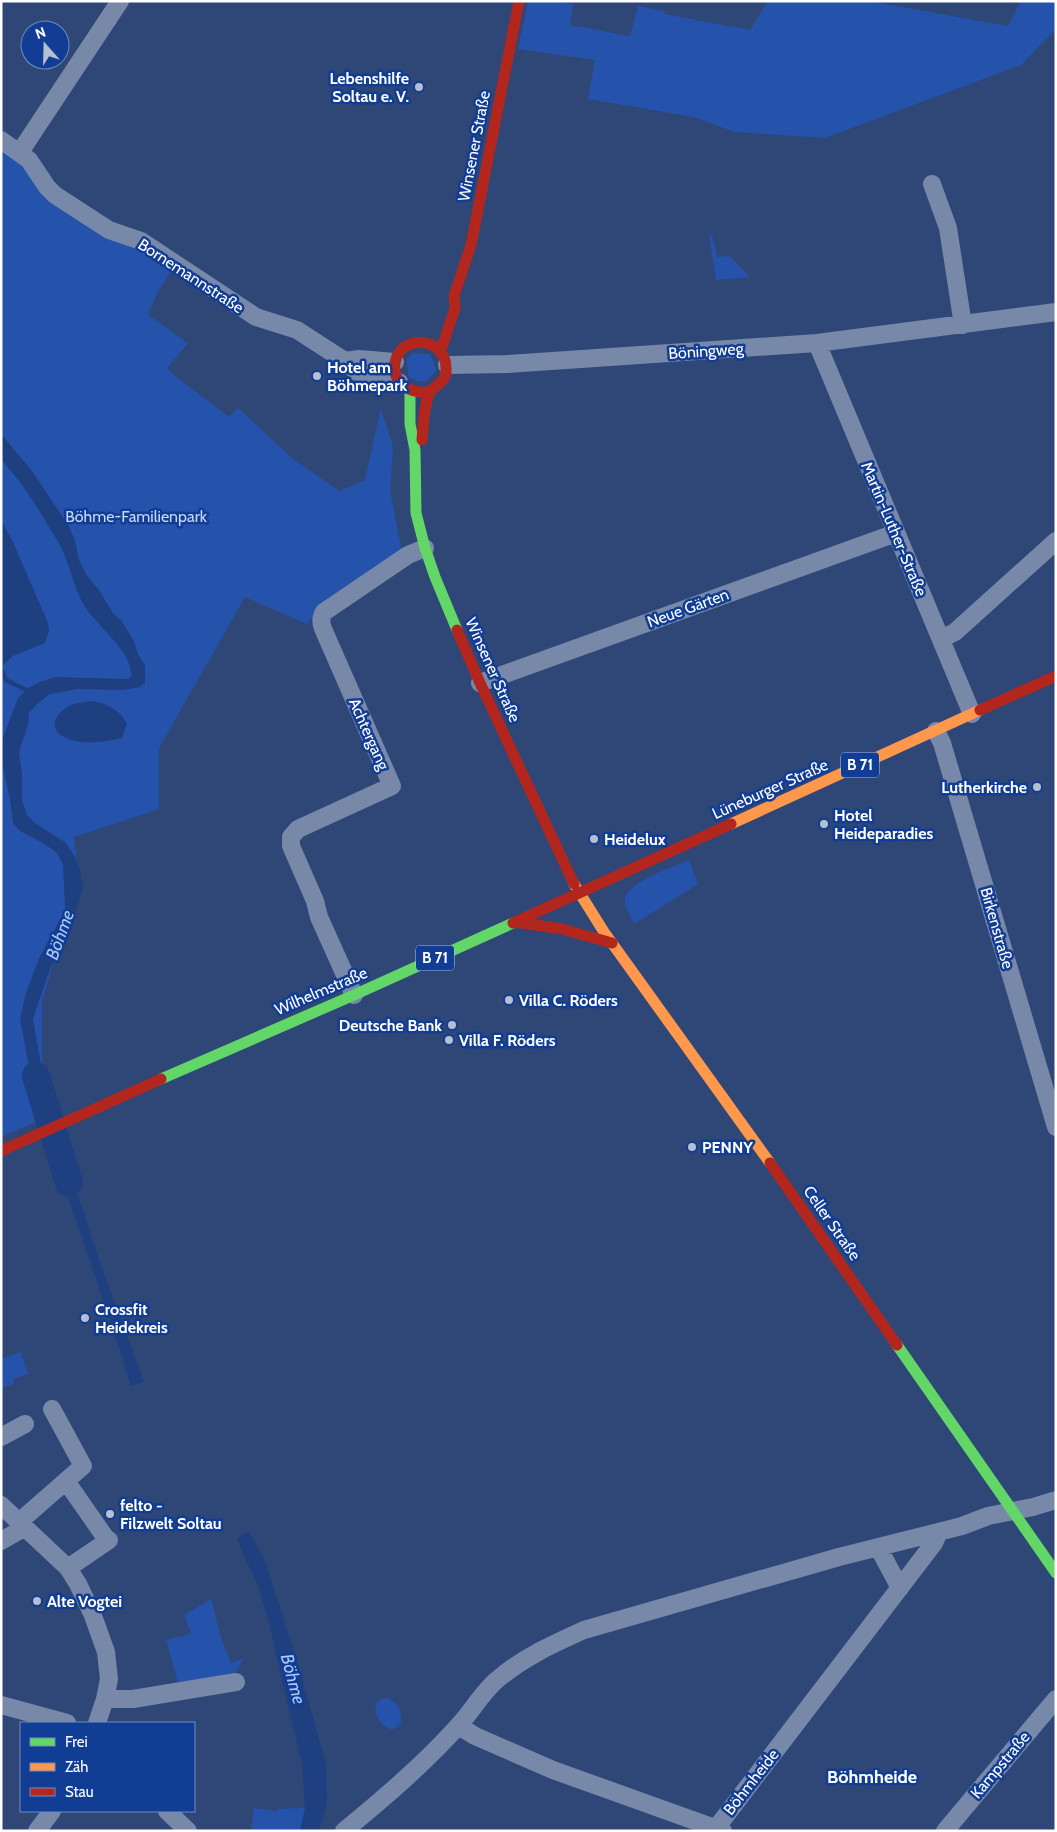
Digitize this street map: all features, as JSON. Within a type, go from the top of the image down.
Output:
[{"type":"main road","name":"Winsener Straße","points":[[415,450],[422,440],[430,392],[443,381],[446,373],[444,357],[455,308],[454,296],[470,245],[519,1]]},
{"type":"main road","points":[[444,304],[454,296]]},
{"type":"main road","points":[[395,362],[397,355],[407,344],[424,337],[444,357]]},
{"type":"main road","name":"Winsener Straße","points":[[395,362],[395,372],[404,387],[415,450],[416,513],[425,548],[435,577],[480,683],[578,893]]},
{"type":"main road","points":[[404,387],[417,393],[430,392]]},
{"type":"main road","name":"Lüneburger Straße","points":[[578,893],[1056,676]]},
{"type":"main road","name":"Wilhelmstraße","points":[[1,1151],[190,1065],[354,995],[578,893]]},
{"type":"main road","name":"Celler Straße","points":[[578,893],[790,1191],[1056,1573]]},
{"type":"main road","points":[[515,922],[562,929],[612,943]]},
{"type":"street","points":[[20,152],[120,1]]},
{"type":"street","name":"Bornemannstraße","points":[[1,140],[29,160],[47,187],[63,200],[109,230],[141,241],[256,317],[297,330],[345,361],[356,372],[404,387]]},
{"type":"street","points":[[932,184],[948,228],[963,325]]},
{"type":"street","name":"Böningweg","points":[[444,357],[507,364],[817,344],[1056,312]]},
{"type":"street","name":"Martin-Luther-Straße","points":[[817,344],[972,714]]},
{"type":"street","points":[[345,361],[359,359],[395,362]]},
{"type":"street","name":"Neue Gärten","points":[[480,683],[896,533]]},
{"type":"street","points":[[940,639],[955,632],[1056,540]]},
{"type":"street","name":"Achtergang","points":[[354,995],[319,917],[315,901],[293,853],[290,841],[298,829],[392,786],[324,631],[321,617],[324,612],[408,555],[425,548]]},
{"type":"street","name":"Birkenstraße","points":[[936,731],[942,743],[1056,1126]]},
{"type":"street","points":[[1,1541],[21,1525],[83,1466],[52,1409]]},
{"type":"street","points":[[1,1437],[25,1424]]},
{"type":"street","points":[[66,1481],[108,1540],[68,1568]]},
{"type":"street","points":[[344,1831],[395,1788],[459,1726],[496,1680],[523,1660],[545,1647],[584,1630],[878,1547],[938,1532],[988,1516],[1013,1512],[1056,1500]]},
{"type":"street","points":[[1,1504],[68,1568],[92,1613],[106,1652],[108,1679],[105,1699],[97,1722]]},
{"type":"street","name":"Böhmheide","points":[[459,1726],[475,1736],[552,1770],[717,1830],[934,1543],[938,1532]]},
{"type":"street","points":[[878,1547],[900,1588]]},
{"type":"street","points":[[105,1699],[133,1699],[236,1682]]},
{"type":"street","name":"Kampstraße","points":[[945,1831],[1056,1699]]},
{"type":"street","points":[[1,1705],[63,1722]]},
{"type":"street","points":[[37,1831],[51,1812]]},
{"type":"street","points":[[168,1812],[188,1831]]},
{"type":"green space","points":[[528,1],[556,1],[573,4],[570,25],[630,36],[638,6],[665,11],[664,14],[750,30],[768,1],[868,1],[1008,26],[1021,1],[1056,1],[1056,29],[1021,65],[825,138],[735,132],[693,117],[588,99],[595,60],[518,49]]},
{"type":"green space","name":"Böhme-Familienpark","points":[[1,149],[135,245],[164,263],[170,273],[158,291],[148,315],[188,343],[167,368],[229,417],[238,408],[294,460],[340,491],[365,480],[381,408],[393,447],[390,491],[402,552],[329,598],[307,624],[245,597],[159,748],[159,809],[74,837],[81,896],[59,945],[42,1001],[42,1063],[59,1112],[1,1137]]},
{"type":"green space","points":[[712,235],[717,257],[730,256],[750,277],[716,280],[709,236]]},
{"type":"green space","points":[[413,353],[430,354],[436,369],[427,380],[417,381],[408,376],[407,359]]},
{"type":"green space","points":[[689,860],[698,884],[634,924],[625,904],[625,898],[629,892],[643,880]]},
{"type":"green space","points":[[21,1352],[28,1374],[13,1379],[14,1384],[1,1388],[1,1359]]},
{"type":"green space","points":[[211,1599],[221,1638],[231,1663],[243,1659],[236,1672],[179,1686],[166,1640],[178,1636],[179,1638],[191,1633],[184,1615]]},
{"type":"green space","points":[[388,1698],[397,1705],[401,1715],[401,1723],[392,1729],[382,1724],[378,1719],[375,1708],[381,1699]]},
{"type":"green space","points":[[254,1808],[277,1811],[278,1809],[305,1808],[300,1831],[251,1831]]},
{"type":"water","points":[[1,434],[32,471],[70,528],[79,560],[86,574],[99,590],[113,613],[121,620],[134,641],[138,654],[145,665],[145,683],[140,687],[123,690],[78,689],[50,694],[29,713],[28,725],[19,752],[22,774],[22,800],[27,815],[35,823],[66,843],[80,869],[83,888],[77,909],[49,972],[33,1019],[41,1065],[57,1108],[41,1115],[30,1072],[20,1019],[26,993],[39,958],[65,910],[63,865],[57,853],[20,831],[13,823],[10,799],[1,760],[1,743],[18,698],[28,688],[39,682],[56,677],[128,679],[131,676],[130,667],[120,649],[85,607],[57,540],[20,482],[1,457]]},
{"type":"water","points":[[1,520],[13,542],[48,623],[49,631],[45,643],[13,656],[1,667]]},
{"type":"water","points":[[91,701],[107,705],[120,714],[127,724],[122,738],[102,742],[81,742],[68,739],[57,731],[55,722],[60,712],[71,705]]},
{"type":"water","points":[[62,1145],[100,1263],[144,1382],[131,1386],[52,1150]]},
{"type":"water","points":[[248,1531],[264,1558],[296,1657],[326,1763],[327,1803],[319,1831],[300,1831],[305,1808],[302,1762],[269,1622],[258,1586],[237,1538]]},
{"type":"waterway","points":[[1,669],[6,680],[30,692]]},
{"type":"waterway","name":"Böhme","points":[[36,1076],[69,1183]]},
{"type":"traffic: fast","points":[[410,391],[410,424],[415,450],[416,513],[435,577],[457,630]]},
{"type":"traffic: fast","points":[[161,1079],[513,923]]},
{"type":"traffic: fast","points":[[897,1345],[1056,1573]]},
{"type":"traffic: slow","points":[[731,824],[980,710]]},
{"type":"traffic: slow","points":[[574,884],[604,932],[770,1163]]},
{"type":"traffic: jam","points":[[441,350],[455,308],[454,296],[471,245],[519,1]]},
{"type":"traffic: jam","points":[[422,440],[427,401],[431,391],[444,379],[446,367],[444,357],[438,350],[422,342],[413,343],[399,353],[395,363],[397,377],[410,390],[430,392]]},
{"type":"traffic: jam","points":[[457,630],[574,884]]},
{"type":"traffic: jam","points":[[980,710],[1056,676]]},
{"type":"traffic: jam","points":[[513,923],[731,824]]},
{"type":"traffic: jam","points":[[515,922],[562,929],[612,943]]},
{"type":"traffic: jam","points":[[1,1151],[161,1079]]},
{"type":"traffic: jam","points":[[770,1163],[897,1345]]},
{"type":"place","name":"Lebenshilfe Soltau e. V.","points":[[419,87]]},
{"type":"place","name":"Hotel am Böhmepark","points":[[317,376]]},
{"type":"place","name":"Lutherkirche","points":[[1037,787]]},
{"type":"place","name":"Hotel Heideparadies","points":[[824,824]]},
{"type":"place","name":"Heidelux","points":[[594,839]]},
{"type":"place","name":"Villa C. Röders","points":[[509,1000]]},
{"type":"place","name":"Deutsche Bank","points":[[452,1025]]},
{"type":"place","name":"Villa F. Röders","points":[[449,1040]]},
{"type":"place","name":"PENNY","points":[[692,1147]]},
{"type":"place","name":"Crossfit Heidekreis","points":[[85,1318]]},
{"type":"place","name":"felto - Filzwelt Soltau","points":[[110,1514]]},
{"type":"place","name":"Alte Vogtei","points":[[37,1601]]},
{"type":"district","name":"Böhmheide","points":[[872,1777]]}]
